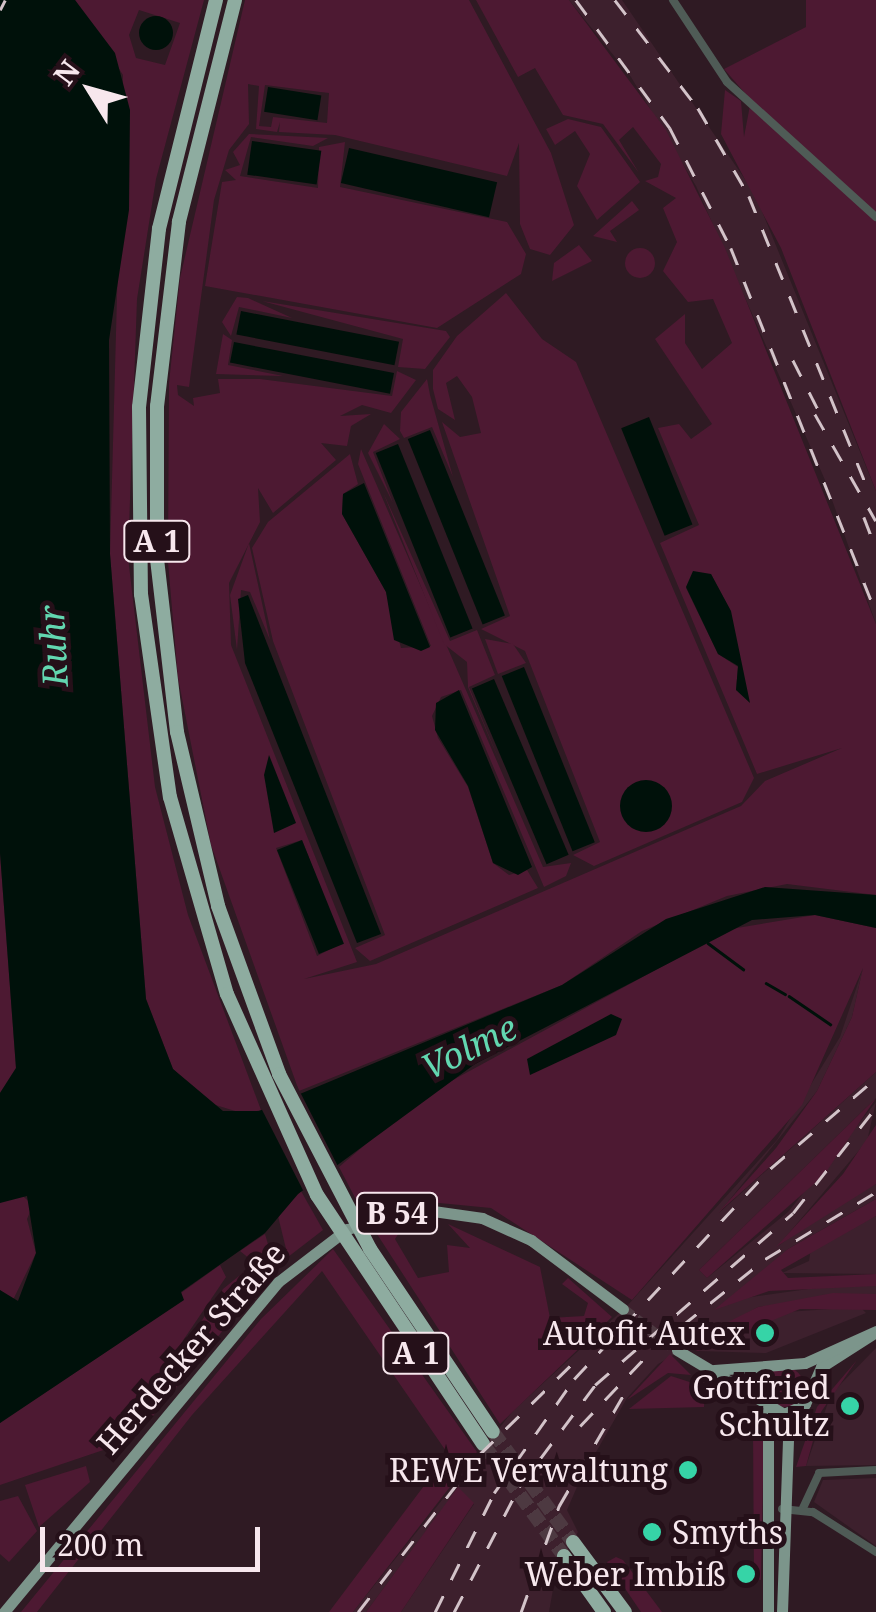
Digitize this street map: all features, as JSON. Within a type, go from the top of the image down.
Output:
[{"type":"highway","name":"A 1","points":[[216,0],[149,290],[139,564],[170,796],[210,944],[262,1081],[354,1259],[488,1438],[370,1249],[279,1074],[188,796],[157,558],[168,287],[235,0]]},
{"type":"highway","points":[[572,1542],[625,1612]]},
{"type":"highway","points":[[564,1556],[604,1612]]},
{"type":"main road","name":"Herdecker Straße","points":[[4,1612],[278,1282],[347,1229],[426,1210],[482,1218],[531,1240],[623,1309]]},
{"type":"main road","points":[[714,1370],[765,1369],[792,1363],[876,1332]]},
{"type":"main road","points":[[768,1410],[789,1414],[805,1404],[810,1384],[876,1332]]},
{"type":"main road","points":[[677,1350],[759,1399],[768,1410],[768,1612]]},
{"type":"main road","points":[[792,1363],[810,1384]]},
{"type":"main road","points":[[759,1399],[765,1369]]},
{"type":"main road","points":[[782,1612],[782,1509],[789,1414]]},
{"type":"street","points":[[673,0],[727,82],[876,217]]},
{"type":"street","points":[[803,1508],[816,1475],[876,1470]]},
{"type":"street","points":[[782,1509],[803,1508],[876,1552]]},
{"type":"shaded area","points":[[75,0],[204,0],[156,179],[137,299],[128,557],[155,787],[188,915],[261,1110],[245,1114],[209,1103],[173,1069],[146,999],[110,554],[123,75]],"holes":[[[139,10],[180,23],[165,65],[136,58],[129,35]]]},
{"type":"shaded area","points":[[245,0],[469,0],[551,153],[574,225],[550,255],[530,249],[520,224],[519,143],[507,176],[335,135],[279,132],[280,122],[277,132],[256,129],[259,86],[248,84],[249,124],[229,150],[214,200],[189,387],[177,385],[178,395],[194,406],[193,398],[220,393],[218,379],[260,379],[392,396],[397,371],[416,380],[391,413],[362,405],[340,416],[371,414],[351,426],[347,446],[321,443],[336,460],[273,513],[258,488],[260,522],[229,583],[231,645],[357,962],[304,979],[376,964],[741,806],[765,781],[842,748],[757,774],[660,543],[699,525],[658,428],[679,424],[691,439],[712,424],[655,339],[685,314],[685,343],[702,369],[732,343],[713,299],[688,302],[663,271],[677,242],[663,208],[676,198],[645,181],[658,177],[661,164],[633,127],[619,140],[639,173],[603,124],[563,115],[535,68],[518,77],[476,0],[569,0],[666,130],[725,248],[876,624],[876,895],[787,884],[727,896],[642,931],[562,985],[299,1091],[211,845],[178,678],[168,562],[169,383],[180,278]],"holes":[[[265,85],[329,93],[327,123],[273,117],[271,127],[259,126]],[[711,574],[730,610],[745,694],[736,690],[738,667],[718,654],[686,588]],[[302,840],[342,943],[317,956],[276,848]]]},
{"type":"shaded area","points":[[569,0],[622,0],[755,194],[876,491],[876,624],[825,480],[696,186],[631,77]]},
{"type":"shaded area","points":[[806,0],[876,0],[876,491],[781,248],[721,134],[725,90],[741,101],[744,137],[751,100],[724,69],[806,27]]},
{"type":"shaded area","points":[[568,119],[601,127],[640,182],[597,220],[577,186],[590,154],[575,131],[555,145],[546,129]]},
{"type":"shaded area","points":[[249,134],[328,138],[313,146],[251,137],[240,176],[318,188],[319,147],[345,142],[340,187],[507,222],[526,254],[521,274],[437,328],[205,286],[222,182],[236,180],[225,170],[240,165],[233,152]]},
{"type":"shaded area","points":[[632,201],[639,210],[610,231],[617,242],[593,236]]},
{"type":"shaded area","points":[[579,245],[592,261],[552,281],[554,263]]},
{"type":"shaded area","points":[[640,248],[651,252],[655,263],[651,274],[640,278],[629,274],[625,263],[629,252]]},
{"type":"shaded area","points":[[506,293],[542,339],[576,362],[754,778],[742,802],[594,866],[573,855],[600,842],[525,651],[481,629],[510,616],[442,422],[460,437],[481,433],[472,397],[457,376],[446,383],[455,420],[438,409],[433,389],[433,370],[457,336]]},
{"type":"shaded area","points":[[237,297],[292,318],[239,307],[231,336],[222,322]]},
{"type":"shaded area","points":[[262,301],[446,331],[450,337],[425,369],[398,367],[403,339]]},
{"type":"shaded area","points":[[223,334],[232,340],[228,365],[283,376],[216,374]]},
{"type":"shaded area","points":[[427,379],[453,477],[432,427],[404,438],[400,431],[401,412]]},
{"type":"shaded area","points":[[384,424],[400,439],[373,452],[393,503],[368,453]]},
{"type":"shaded area","points":[[361,449],[543,867],[571,863],[566,876],[544,887],[461,690],[441,697],[432,716],[438,738],[468,787],[493,863],[509,875],[527,870],[538,888],[370,961],[355,948],[385,935],[273,641],[252,548],[268,522],[350,454],[358,484],[343,494],[342,514],[386,592],[401,648],[431,646],[358,464]]},
{"type":"shaded area","points":[[383,492],[450,641],[477,630],[495,675],[469,687],[503,770],[468,687],[467,662],[444,644]]},
{"type":"shaded area","points":[[249,543],[270,640],[250,592],[241,590],[237,650],[230,595]]},
{"type":"shaded area","points":[[485,639],[513,644],[526,663],[498,674]]},
{"type":"shaded area","points":[[0,853],[16,1068],[0,1093]]},
{"type":"shaded area","points":[[815,915],[876,928],[876,1072],[718,1213],[776,1148],[817,1091],[852,1017],[863,968],[802,1105],[632,1300],[491,1208],[398,1199],[362,1211],[339,1167],[420,1098],[731,929]]},
{"type":"shaded area","points":[[863,968],[852,1017],[817,1091],[719,1213],[876,1072],[876,1098],[699,1270],[707,1278],[788,1212],[876,1102],[867,1141],[778,1246],[856,1191],[876,1184],[876,1199],[788,1249],[744,1298],[844,1284],[876,1286],[876,1294],[758,1307],[658,1364],[627,1398],[580,1480],[567,1510],[578,1532],[557,1567],[549,1612],[401,1612],[474,1504],[458,1488],[366,1612],[353,1612],[512,1412],[627,1306],[777,1140],[840,1037]]},
{"type":"shaded area","points":[[876,1098],[824,1175],[707,1278],[699,1270]]},
{"type":"shaded area","points":[[876,1125],[876,1184],[776,1247],[843,1174]]},
{"type":"shaded area","points":[[301,1191],[323,1230],[288,1257],[278,1216]]},
{"type":"shaded area","points":[[18,1192],[33,1205],[27,1219],[36,1253],[12,1302],[0,1290],[0,1203]]},
{"type":"shaded area","points":[[876,1199],[876,1216],[781,1270],[788,1278],[876,1274],[876,1286],[769,1291],[714,1310],[788,1249]]},
{"type":"shaded area","points":[[876,1216],[876,1274],[782,1273],[809,1261],[811,1248]]},
{"type":"shaded area","points":[[448,1224],[540,1267],[550,1318],[584,1316],[588,1303],[562,1284],[568,1278],[612,1317],[500,1424],[375,1231],[404,1225],[395,1239],[418,1278],[449,1272],[447,1245],[470,1248]]},
{"type":"shaded area","points":[[265,1234],[272,1258],[243,1306],[152,1417],[147,1402],[223,1289],[255,1263],[240,1251]]},
{"type":"shaded area","points":[[333,1249],[477,1452],[353,1612],[329,1612],[448,1454],[322,1271],[192,1415],[37,1612],[21,1612],[261,1319]]},
{"type":"shaded area","points":[[220,1265],[226,1277],[142,1401],[127,1442],[0,1485],[0,1423],[183,1300],[181,1293]]},
{"type":"shaded area","points":[[833,1293],[876,1294],[876,1310],[800,1309],[698,1351],[682,1345],[758,1307]]},
{"type":"shaded area","points":[[860,1307],[866,1313],[766,1353],[698,1351],[786,1312]]},
{"type":"shaded area","name":"Gottfried Schultz","points":[[876,1348],[876,1465],[806,1466],[831,1394]]},
{"type":"shaded area","points":[[670,1354],[691,1375],[668,1373],[627,1400]]},
{"type":"shaded area","points":[[857,1360],[821,1412],[806,1466],[796,1467],[817,1407]]},
{"type":"shaded area","points":[[784,1367],[798,1373],[804,1387],[798,1401],[784,1407],[770,1401],[764,1387],[770,1373]]},
{"type":"shaded area","points":[[671,1376],[705,1387],[704,1407],[629,1409]]},
{"type":"shaded area","points":[[753,1429],[764,1430],[761,1580],[754,1578]]},
{"type":"shaded area","points":[[86,1466],[90,1482],[39,1527],[25,1485]]},
{"type":"shaded area","points":[[876,1478],[876,1546],[814,1502],[823,1480]]},
{"type":"shaded area","points":[[458,1487],[474,1503],[401,1612],[366,1612]]},
{"type":"shaded area","points":[[18,1496],[37,1531],[9,1562],[0,1554],[0,1501]]},
{"type":"shaded area","points":[[616,1557],[623,1560],[662,1612],[641,1612],[607,1562]]},
{"type":"water","points":[[0,0],[75,0],[115,53],[130,110],[129,210],[109,340],[110,554],[146,999],[173,1069],[223,1111],[259,1111],[562,985],[666,919],[765,887],[876,895],[876,928],[815,915],[752,920],[475,1064],[298,1194],[265,1233],[181,1292],[184,1300],[0,1423],[0,1290],[18,1301],[36,1253],[27,1196],[0,1203],[0,1093],[16,1068],[0,853]]},
{"type":"water","points":[[156,16],[168,21],[173,33],[168,45],[156,50],[144,45],[139,33],[144,21]]},
{"type":"water","points":[[268,87],[321,95],[317,120],[264,112]]},
{"type":"water","points":[[252,141],[321,151],[317,184],[247,175]]},
{"type":"water","points":[[349,148],[497,182],[489,217],[341,183]]},
{"type":"water","points":[[241,311],[399,342],[394,365],[236,335]]},
{"type":"water","points":[[234,342],[394,373],[390,394],[230,363]]},
{"type":"water","points":[[649,417],[692,525],[665,536],[621,428]]},
{"type":"water","points":[[430,430],[505,615],[483,624],[408,439]]},
{"type":"water","points":[[398,444],[473,629],[450,638],[376,453]]},
{"type":"water","points":[[364,483],[430,647],[421,651],[394,640],[386,592],[342,514],[343,494]]},
{"type":"water","points":[[693,571],[711,574],[731,611],[750,703],[736,690],[738,666],[718,654],[686,587]]},
{"type":"water","points":[[248,595],[381,934],[357,943],[245,663],[238,599]]},
{"type":"water","points":[[524,667],[595,842],[573,851],[502,676]]},
{"type":"water","points":[[494,679],[569,855],[547,864],[472,688]]},
{"type":"water","points":[[459,690],[532,867],[518,875],[493,863],[468,786],[435,730],[436,703]]},
{"type":"water","points":[[269,755],[296,823],[274,833],[264,775]]},
{"type":"water","points":[[646,780],[664,788],[672,806],[664,824],[646,832],[628,824],[620,806],[628,788]]},
{"type":"water","points":[[302,840],[344,944],[319,954],[277,850]]},
{"type":"water","points":[[611,1014],[622,1019],[616,1035],[530,1075],[527,1059]]},
{"type":"pier","points":[[297,1086],[341,1172],[303,1191],[260,1105]]},
{"type":"waterway","points":[[708,943],[743,969]]},
{"type":"waterway","points":[[766,983],[785,994]]},
{"type":"waterway","points":[[789,996],[830,1024]]},
{"type":"tunnel","points":[[623,1309],[677,1350]]},
{"type":"tunnel","points":[[493,1432],[573,1542]]},
{"type":"tunnel","points":[[483,1444],[564,1556]]},
{"type":"railway","points":[[0,10],[5,0]]},
{"type":"railway","points":[[576,0],[670,128],[731,248],[876,613]]},
{"type":"railway","points":[[615,0],[698,108],[749,196],[865,481]]},
{"type":"railway","points":[[793,360],[825,423]]},
{"type":"railway","points":[[815,414],[876,521]]},
{"type":"railway","points":[[864,517],[876,548]]},
{"type":"railway","points":[[435,1612],[494,1493],[574,1379],[771,1168],[876,1078]]},
{"type":"railway","points":[[454,1612],[519,1487],[595,1385],[793,1213],[876,1107]]},
{"type":"railway","points":[[580,1426],[654,1348],[765,1259],[876,1192]]},
{"type":"railway","points":[[358,1612],[480,1454],[575,1361]]},
{"type":"railway","points":[[521,1612],[559,1506],[624,1394]]},
{"type":"place","name":"Autofit Autex","points":[[765,1333]]},
{"type":"place","name":"Gottfried Schultz","points":[[850,1406]]},
{"type":"place","name":"REWE Verwaltung","points":[[688,1470]]},
{"type":"place","name":"Smyths","points":[[652,1532]]},
{"type":"place","name":"Weber Imbiß","points":[[746,1574]]},
{"type":"water label","name":"Ruhr","points":[[53,646]]},
{"type":"water label","name":"Volme","points":[[469,1047]]}]
